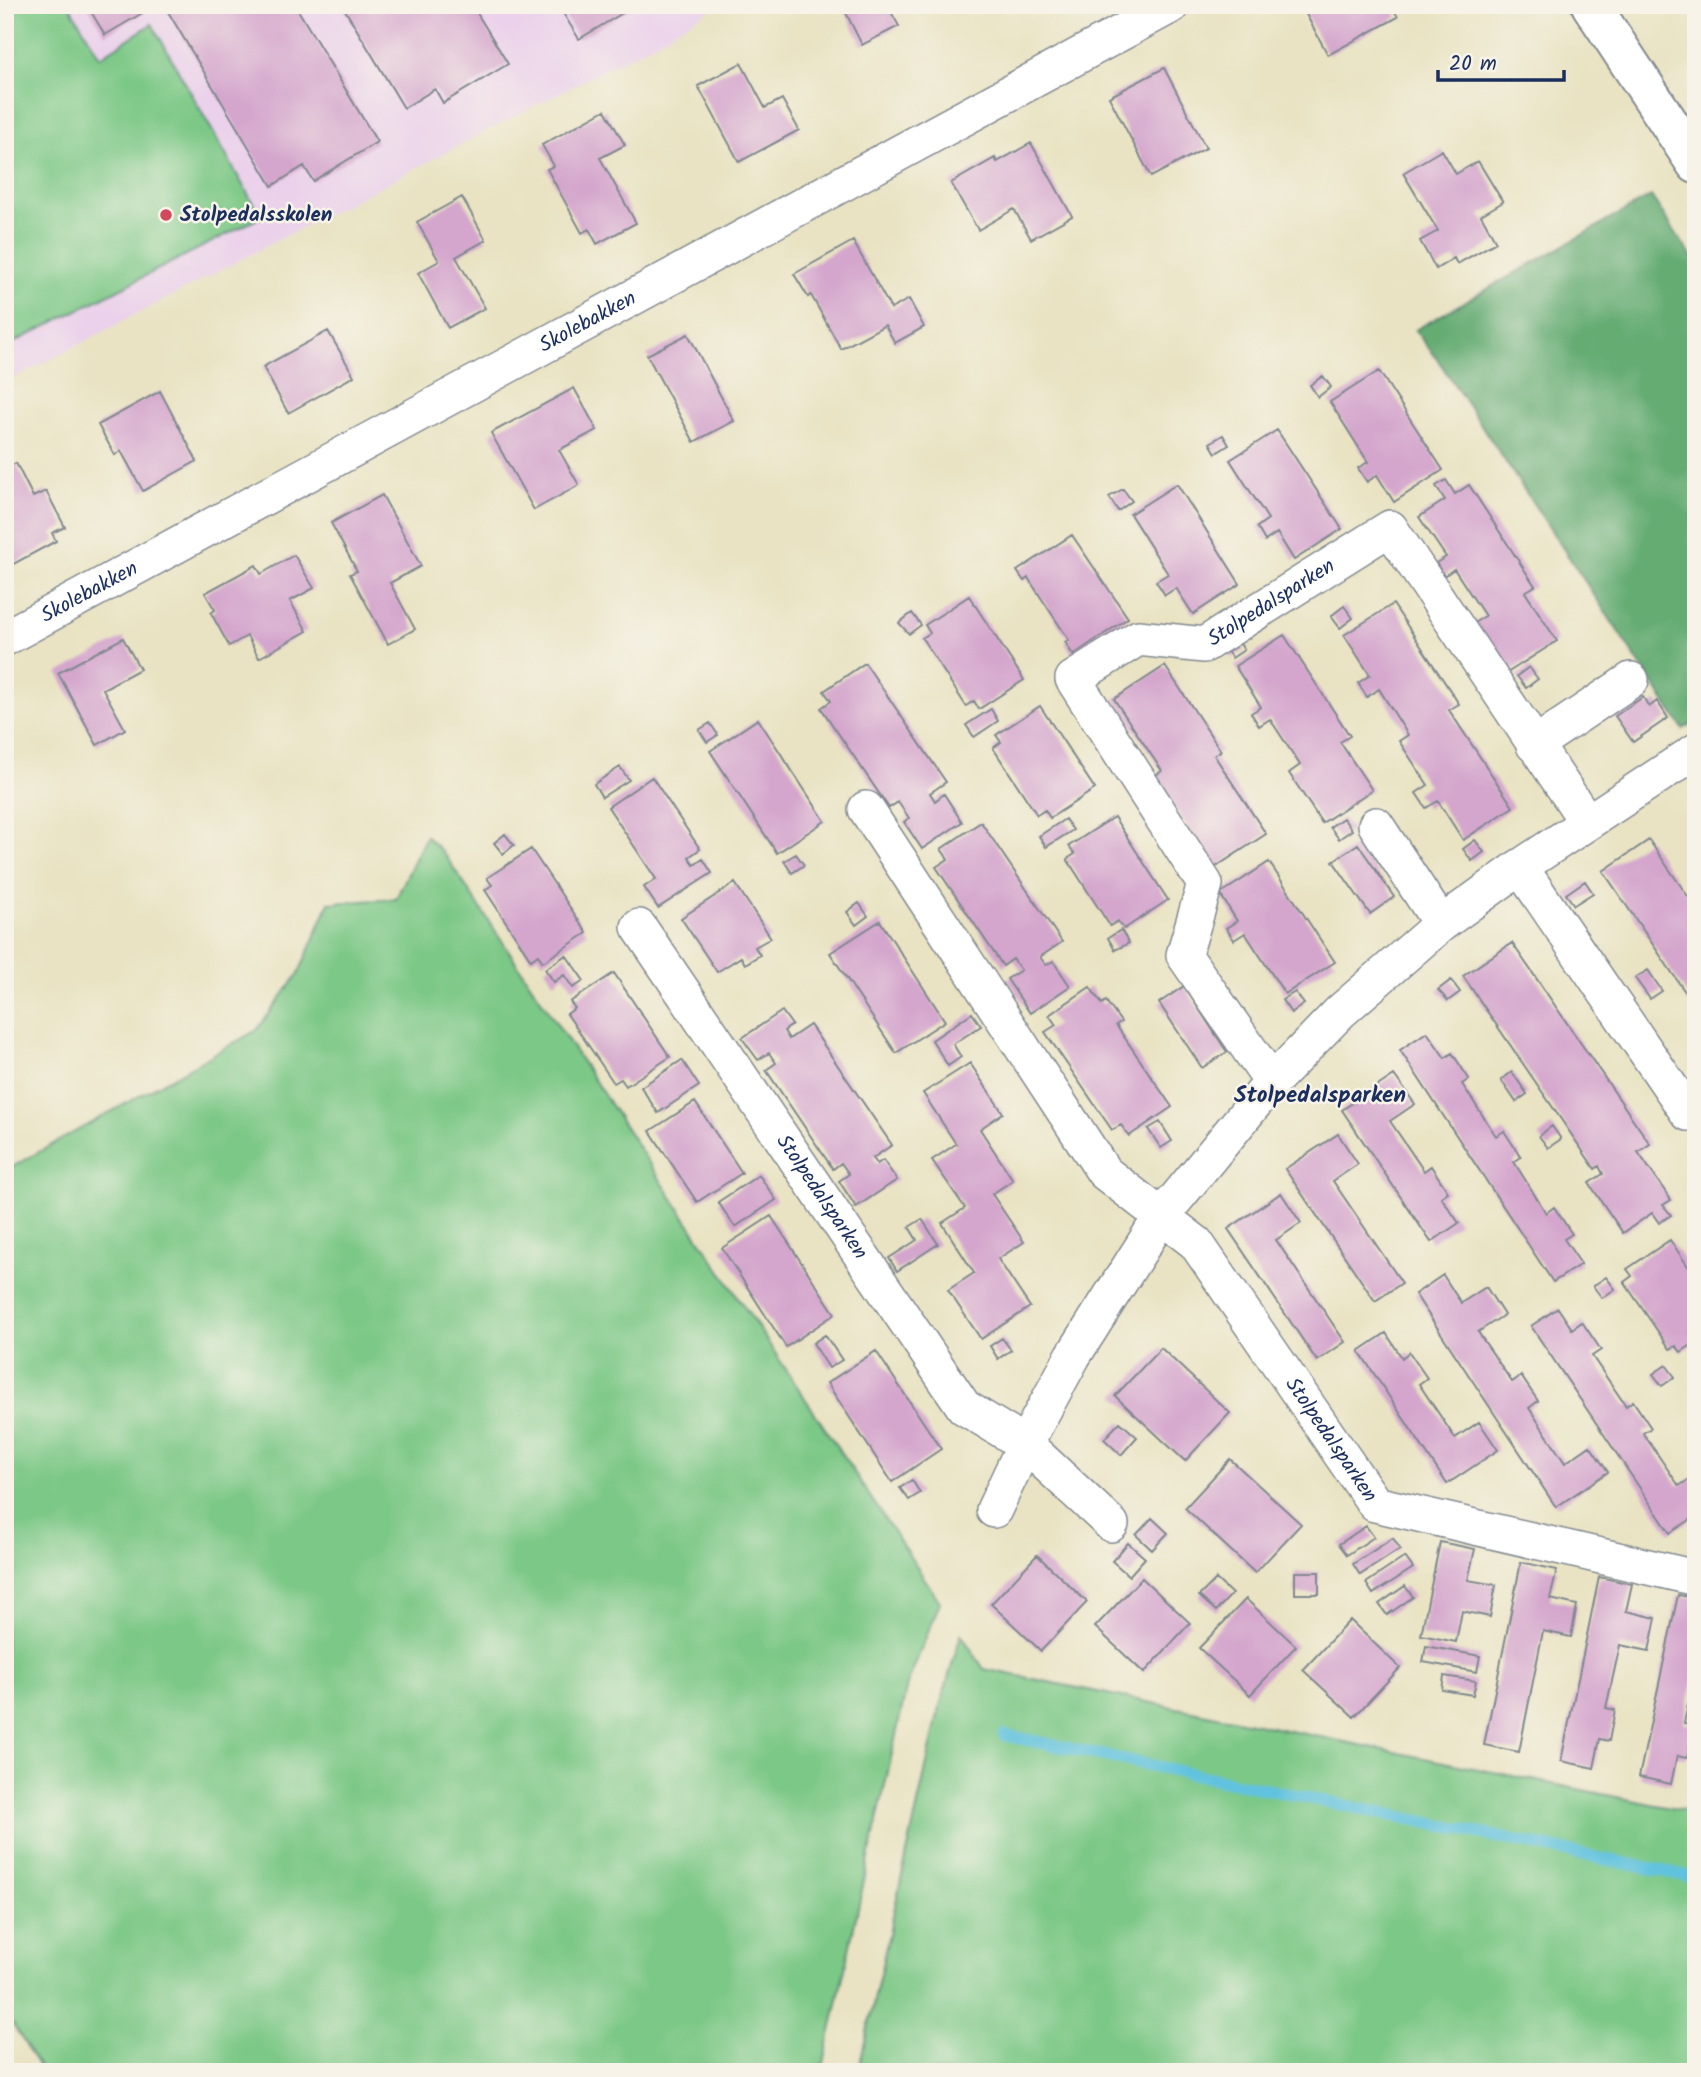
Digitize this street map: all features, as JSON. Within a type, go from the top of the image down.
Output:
[{"type":"street","name":"Skolebakken","points":[[5,638],[1172,5]]},
{"type":"street","points":[[1591,5],[1696,163]]},
{"type":"street","name":"Stolpedalsparken","points":[[1272,1082],[1184,955],[1205,884],[1073,679],[1138,638],[1204,645],[1390,528],[1587,822]]},
{"type":"street","points":[[1534,745],[1631,680]]},
{"type":"street","points":[[994,1510],[1025,1444],[1073,1356],[1161,1217],[1272,1082],[1340,1012],[1441,924],[1587,822],[1691,765]]},
{"type":"street","name":"Stolpedalsparken","points":[[866,808],[1104,1172],[1196,1243],[1375,1504],[1696,1578]]},
{"type":"street","points":[[1376,825],[1441,924]]},
{"type":"street","points":[[1520,867],[1688,1113]]},
{"type":"street","name":"Stolpedalsparken","points":[[639,927],[964,1406],[1025,1444],[1111,1524]]},
{"type":"shaded area","name":"Stolpedalsskolen","points":[[5,5],[718,5],[649,46],[5,383]]},
{"type":"green space","points":[[5,5],[69,5],[100,57],[152,24],[261,217],[5,347]]},
{"type":"green space","points":[[1651,196],[1696,263],[1696,722],[1683,729],[1440,363],[1415,330]]},
{"type":"green space","points":[[426,836],[445,855],[940,1602],[907,1685],[822,2072],[42,2072],[5,2011],[5,1171],[257,1030],[299,973],[329,903],[396,899]]},
{"type":"green space","points":[[961,1634],[984,1669],[1696,1813],[1696,2072],[858,2072],[940,1706]]},
{"type":"building","points":[[87,5],[156,5],[105,35]]},
{"type":"building","points":[[164,5],[295,5],[377,142],[313,181],[304,166],[272,186]]},
{"type":"building","points":[[342,5],[472,5],[508,64],[443,103],[435,89],[404,108]]},
{"type":"building","points":[[558,5],[636,5],[579,39]]},
{"type":"building","points":[[842,5],[905,5],[891,12],[899,26],[862,45]]},
{"type":"building","points":[[1301,5],[1391,5],[1398,17],[1328,55]]},
{"type":"building","points":[[741,63],[765,108],[782,99],[799,130],[739,162],[698,86]]},
{"type":"building","points":[[1164,68],[1206,148],[1151,177],[1109,97]]},
{"type":"building","points":[[605,110],[625,145],[600,158],[636,223],[597,244],[589,229],[582,233],[547,169],[554,166],[542,145]]},
{"type":"building","points":[[1031,143],[1072,216],[1031,239],[1014,209],[978,230],[951,183],[995,158],[997,162]]},
{"type":"building","points":[[1442,150],[1456,174],[1478,161],[1503,202],[1481,215],[1496,242],[1457,264],[1454,258],[1436,269],[1420,241],[1438,231],[1403,173]]},
{"type":"building","points":[[462,197],[486,240],[456,257],[485,308],[448,328],[418,273],[439,261],[417,222]]},
{"type":"building","points":[[853,241],[891,309],[909,299],[924,327],[895,343],[885,325],[841,349],[811,295],[808,297],[794,274]]},
{"type":"building","points":[[328,331],[354,376],[288,413],[263,367]]},
{"type":"building","points":[[688,334],[734,421],[694,442],[647,355]]},
{"type":"building","points":[[1379,371],[1443,470],[1394,502],[1377,475],[1367,482],[1358,468],[1368,462],[1330,402]]},
{"type":"building","points":[[1323,376],[1331,387],[1318,397],[1310,385]]},
{"type":"building","points":[[574,388],[597,430],[559,450],[579,485],[534,510],[491,433]]},
{"type":"building","points":[[160,391],[197,461],[143,491],[121,451],[115,455],[98,425]]},
{"type":"building","points":[[1277,430],[1342,529],[1294,560],[1277,533],[1265,541],[1257,527],[1268,519],[1230,460]]},
{"type":"building","points":[[1223,435],[1229,445],[1216,453],[1210,443]]},
{"type":"building","points":[[16,463],[33,497],[46,491],[65,527],[52,533],[56,541],[8,567],[5,562],[5,468]]},
{"type":"building","points":[[1446,480],[1455,494],[1469,485],[1535,586],[1525,592],[1557,641],[1507,673],[1474,623],[1485,616],[1454,569],[1444,576],[1436,563],[1446,557],[1419,517],[1445,500],[1436,486]]},
{"type":"building","points":[[1177,484],[1240,584],[1193,614],[1176,588],[1165,595],[1156,581],[1168,574],[1130,514]]},
{"type":"building","points":[[1123,489],[1132,501],[1118,511],[1109,497]]},
{"type":"building","points":[[382,495],[421,566],[390,583],[415,629],[388,644],[350,574],[357,571],[331,523]]},
{"type":"building","points":[[1072,535],[1128,618],[1073,655],[1065,642],[1069,640],[1028,578],[1024,581],[1017,571]]},
{"type":"building","points":[[294,555],[314,588],[290,601],[307,631],[259,658],[247,636],[229,646],[211,613],[215,610],[205,593],[256,565],[261,574]]},
{"type":"building","points":[[969,596],[1024,680],[979,709],[974,701],[966,706],[922,638],[930,633],[925,625]]},
{"type":"building","points":[[1393,604],[1459,704],[1449,710],[1513,807],[1463,840],[1438,801],[1426,808],[1416,793],[1428,785],[1399,741],[1408,735],[1379,689],[1367,697],[1358,683],[1370,675],[1344,635]]},
{"type":"building","points":[[1344,606],[1353,618],[1340,628],[1331,616]]},
{"type":"building","points":[[912,613],[921,625],[909,634],[899,623]]},
{"type":"building","points":[[1284,635],[1350,736],[1340,742],[1372,790],[1322,823],[1289,773],[1300,765],[1270,719],[1259,726],[1251,713],[1261,707],[1235,666]]},
{"type":"building","points":[[123,638],[140,669],[103,689],[125,729],[97,745],[58,673]]},
{"type":"building","points":[[1239,642],[1244,650],[1232,658],[1226,650]]},
{"type":"building","points":[[865,663],[946,782],[930,793],[935,801],[944,794],[962,822],[922,849],[904,822],[909,818],[898,802],[889,808],[821,708],[831,701],[824,691]]},
{"type":"building","points":[[1165,666],[1221,751],[1214,755],[1266,834],[1214,868],[1154,776],[1162,771],[1114,699]]},
{"type":"building","points":[[1529,667],[1538,679],[1526,688],[1517,676]]},
{"type":"building","points":[[1643,697],[1649,707],[1657,701],[1668,718],[1633,742],[1615,716]]},
{"type":"building","points":[[1040,706],[1095,789],[1050,818],[1045,810],[1037,815],[993,748],[1001,742],[996,735]]},
{"type":"building","points":[[991,709],[998,721],[974,737],[966,725]]},
{"type":"building","points":[[758,719],[825,821],[777,853],[710,751]]},
{"type":"building","points":[[710,723],[718,735],[707,742],[699,730]]},
{"type":"building","points":[[620,767],[629,780],[602,797],[594,784]]},
{"type":"building","points":[[652,777],[700,849],[689,857],[694,865],[703,859],[712,873],[658,908],[644,887],[656,879],[608,807]]},
{"type":"building","points":[[1114,817],[1168,900],[1124,929],[1118,921],[1110,926],[1067,859],[1075,854],[1069,846]]},
{"type":"building","points":[[1343,818],[1352,830],[1339,839],[1330,827]]},
{"type":"building","points":[[1065,819],[1073,830],[1046,847],[1039,836]]},
{"type":"building","points":[[981,822],[1062,942],[1040,957],[1046,965],[1053,961],[1070,986],[1030,1013],[1007,979],[1021,970],[1013,959],[1003,966],[936,867],[948,859],[941,849]]},
{"type":"building","points":[[505,834],[514,845],[503,854],[494,843]]},
{"type":"building","points":[[1475,840],[1484,852],[1472,861],[1463,849]]},
{"type":"building","points":[[1649,840],[1696,908],[1696,1008],[1603,871]]},
{"type":"building","points":[[1358,844],[1394,897],[1370,914],[1333,861]]},
{"type":"building","points":[[531,849],[587,933],[543,962],[538,955],[531,960],[485,890],[492,885],[487,878]]},
{"type":"building","points":[[796,854],[804,865],[792,873],[784,861]]},
{"type":"building","points":[[1269,862],[1335,962],[1285,994],[1245,933],[1234,940],[1226,928],[1237,921],[1220,894]]},
{"type":"building","points":[[1585,881],[1593,893],[1574,905],[1566,894]]},
{"type":"building","points":[[735,883],[771,938],[755,947],[760,955],[745,964],[741,957],[717,972],[681,918]]},
{"type":"building","points":[[859,903],[868,916],[856,925],[847,912]]},
{"type":"building","points":[[880,921],[945,1021],[896,1053],[830,953]]},
{"type":"building","points":[[1121,930],[1129,943],[1115,950],[1108,938]]},
{"type":"building","points":[[1512,943],[1650,1144],[1638,1152],[1671,1200],[1663,1205],[1671,1215],[1659,1223],[1652,1213],[1623,1233],[1589,1183],[1603,1174],[1599,1166],[1595,1169],[1463,976]]},
{"type":"building","points":[[566,955],[584,981],[573,988],[564,975],[554,982],[545,969]]},
{"type":"building","points":[[1648,970],[1662,991],[1650,999],[1635,978]]},
{"type":"building","points":[[614,973],[670,1057],[626,1086],[621,1079],[614,1083],[567,1014],[575,1008],[570,1002]]},
{"type":"building","points":[[1451,980],[1460,992],[1448,1001],[1438,990]]},
{"type":"building","points":[[1184,986],[1227,1052],[1202,1068],[1159,1003]]},
{"type":"building","points":[[1090,987],[1102,1004],[1106,1001],[1121,1022],[1116,1025],[1172,1107],[1129,1136],[1121,1125],[1112,1130],[1045,1032],[1056,1025],[1049,1015]]},
{"type":"building","points":[[1295,992],[1304,1004],[1291,1013],[1282,1000]]},
{"type":"building","points":[[782,1011],[792,1025],[784,1031],[789,1039],[810,1025],[892,1145],[873,1158],[877,1164],[883,1160],[897,1180],[856,1207],[839,1181],[849,1174],[841,1163],[833,1169],[766,1070],[776,1063],[769,1053],[758,1060],[742,1038]]},
{"type":"building","points":[[972,1013],[981,1026],[953,1044],[961,1057],[948,1066],[932,1040]]},
{"type":"building","points":[[1427,1032],[1445,1058],[1452,1053],[1469,1079],[1462,1084],[1496,1136],[1504,1131],[1521,1157],[1514,1162],[1546,1213],[1554,1207],[1572,1234],[1564,1239],[1581,1264],[1553,1282],[1400,1050]]},
{"type":"building","points":[[682,1060],[699,1086],[658,1113],[641,1087]]},
{"type":"building","points":[[970,1063],[1003,1113],[980,1129],[1013,1180],[992,1194],[1024,1242],[998,1259],[1030,1307],[981,1339],[948,1290],[974,1273],[942,1223],[965,1208],[932,1160],[956,1144],[923,1093]]},
{"type":"building","points":[[1512,1072],[1527,1094],[1516,1102],[1501,1080]]},
{"type":"building","points":[[1394,1075],[1415,1104],[1390,1121],[1424,1171],[1431,1166],[1448,1192],[1441,1197],[1459,1223],[1431,1242],[1342,1110]]},
{"type":"building","points":[[695,1102],[742,1173],[697,1202],[650,1131]]},
{"type":"building","points":[[1160,1122],[1172,1141],[1161,1148],[1148,1129]]},
{"type":"building","points":[[1552,1126],[1561,1139],[1548,1148],[1539,1136]]},
{"type":"building","points":[[1338,1134],[1358,1164],[1333,1181],[1402,1283],[1375,1301],[1285,1169]]},
{"type":"building","points":[[759,1175],[776,1200],[735,1227],[718,1202]]},
{"type":"building","points":[[1281,1193],[1301,1223],[1276,1240],[1345,1342],[1317,1361],[1228,1229]]},
{"type":"building","points":[[771,1216],[835,1314],[786,1347],[722,1248]]},
{"type":"building","points":[[922,1219],[938,1244],[897,1271],[889,1258],[917,1240],[909,1227]]},
{"type":"building","points":[[1670,1240],[1696,1278],[1696,1342],[1681,1352],[1676,1346],[1670,1349],[1624,1282],[1632,1276],[1627,1269]]},
{"type":"building","points":[[1443,1275],[1461,1303],[1486,1287],[1504,1315],[1478,1332],[1512,1382],[1521,1376],[1538,1401],[1529,1408],[1565,1463],[1590,1446],[1608,1472],[1556,1507],[1415,1294]]},
{"type":"building","points":[[1606,1277],[1615,1289],[1602,1298],[1593,1286]]},
{"type":"building","points":[[1558,1308],[1572,1329],[1582,1322],[1601,1350],[1592,1356],[1626,1406],[1633,1401],[1651,1428],[1643,1433],[1679,1486],[1696,1475],[1696,1516],[1670,1533],[1531,1326]]},
{"type":"building","points":[[1386,1333],[1402,1358],[1409,1352],[1427,1378],[1419,1384],[1455,1438],[1479,1422],[1498,1450],[1447,1484],[1359,1351]]},
{"type":"building","points":[[825,1335],[842,1360],[829,1368],[813,1343]]},
{"type":"building","points":[[1002,1338],[1011,1350],[998,1359],[990,1346]]},
{"type":"building","points":[[1161,1348],[1230,1413],[1185,1461],[1115,1396]]},
{"type":"building","points":[[876,1351],[941,1449],[892,1482],[827,1383]]},
{"type":"building","points":[[1666,1365],[1675,1377],[1662,1386],[1653,1374]]},
{"type":"building","points":[[1120,1422],[1137,1437],[1121,1455],[1104,1439]]},
{"type":"building","points":[[1230,1459],[1301,1524],[1255,1573],[1185,1508]]},
{"type":"building","points":[[912,1480],[920,1493],[909,1500],[900,1488]]},
{"type":"building","points":[[1152,1518],[1168,1533],[1152,1550],[1136,1535]]},
{"type":"building","points":[[1366,1526],[1374,1537],[1347,1555],[1339,1544]]},
{"type":"building","points":[[1393,1538],[1400,1549],[1360,1575],[1353,1564]]},
{"type":"building","points":[[1440,1542],[1475,1549],[1468,1580],[1496,1585],[1490,1617],[1462,1611],[1456,1642],[1421,1635]]},
{"type":"building","points":[[1128,1543],[1145,1558],[1129,1576],[1112,1561]]},
{"type":"building","points":[[1037,1555],[1087,1602],[1041,1651],[991,1604]]},
{"type":"building","points":[[1405,1557],[1413,1568],[1373,1594],[1366,1583]]},
{"type":"building","points":[[1521,1562],[1557,1570],[1550,1599],[1577,1605],[1571,1637],[1543,1631],[1519,1752],[1484,1745]]},
{"type":"building","points":[[1295,1572],[1319,1572],[1319,1594],[1295,1594]]},
{"type":"building","points":[[1599,1577],[1632,1584],[1626,1611],[1656,1618],[1649,1651],[1620,1645],[1606,1708],[1615,1710],[1609,1741],[1600,1739],[1594,1768],[1561,1761]]},
{"type":"building","points":[[1142,1578],[1190,1623],[1144,1673],[1095,1627]]},
{"type":"building","points":[[1216,1579],[1232,1594],[1216,1611],[1199,1596]]},
{"type":"building","points":[[1405,1586],[1413,1597],[1387,1615],[1379,1604]]},
{"type":"building","points":[[1678,1595],[1696,1598],[1696,1669],[1684,1723],[1694,1725],[1687,1758],[1677,1756],[1671,1784],[1639,1777]]},
{"type":"building","points":[[1246,1599],[1296,1646],[1250,1695],[1199,1648]]},
{"type":"building","points":[[1350,1620],[1400,1668],[1354,1717],[1303,1670]]},
{"type":"building","points":[[1426,1646],[1480,1656],[1477,1672],[1423,1662]]},
{"type":"building","points":[[1444,1676],[1476,1681],[1473,1695],[1442,1690]]},
{"type":"waterway","points":[[1004,1735],[1696,1878]]},
{"type":"place","name":"Stolpedalsskolen","points":[[166,215]]},
{"type":"district","name":"Stolpedalsparken","points":[[1320,1096]]}]
